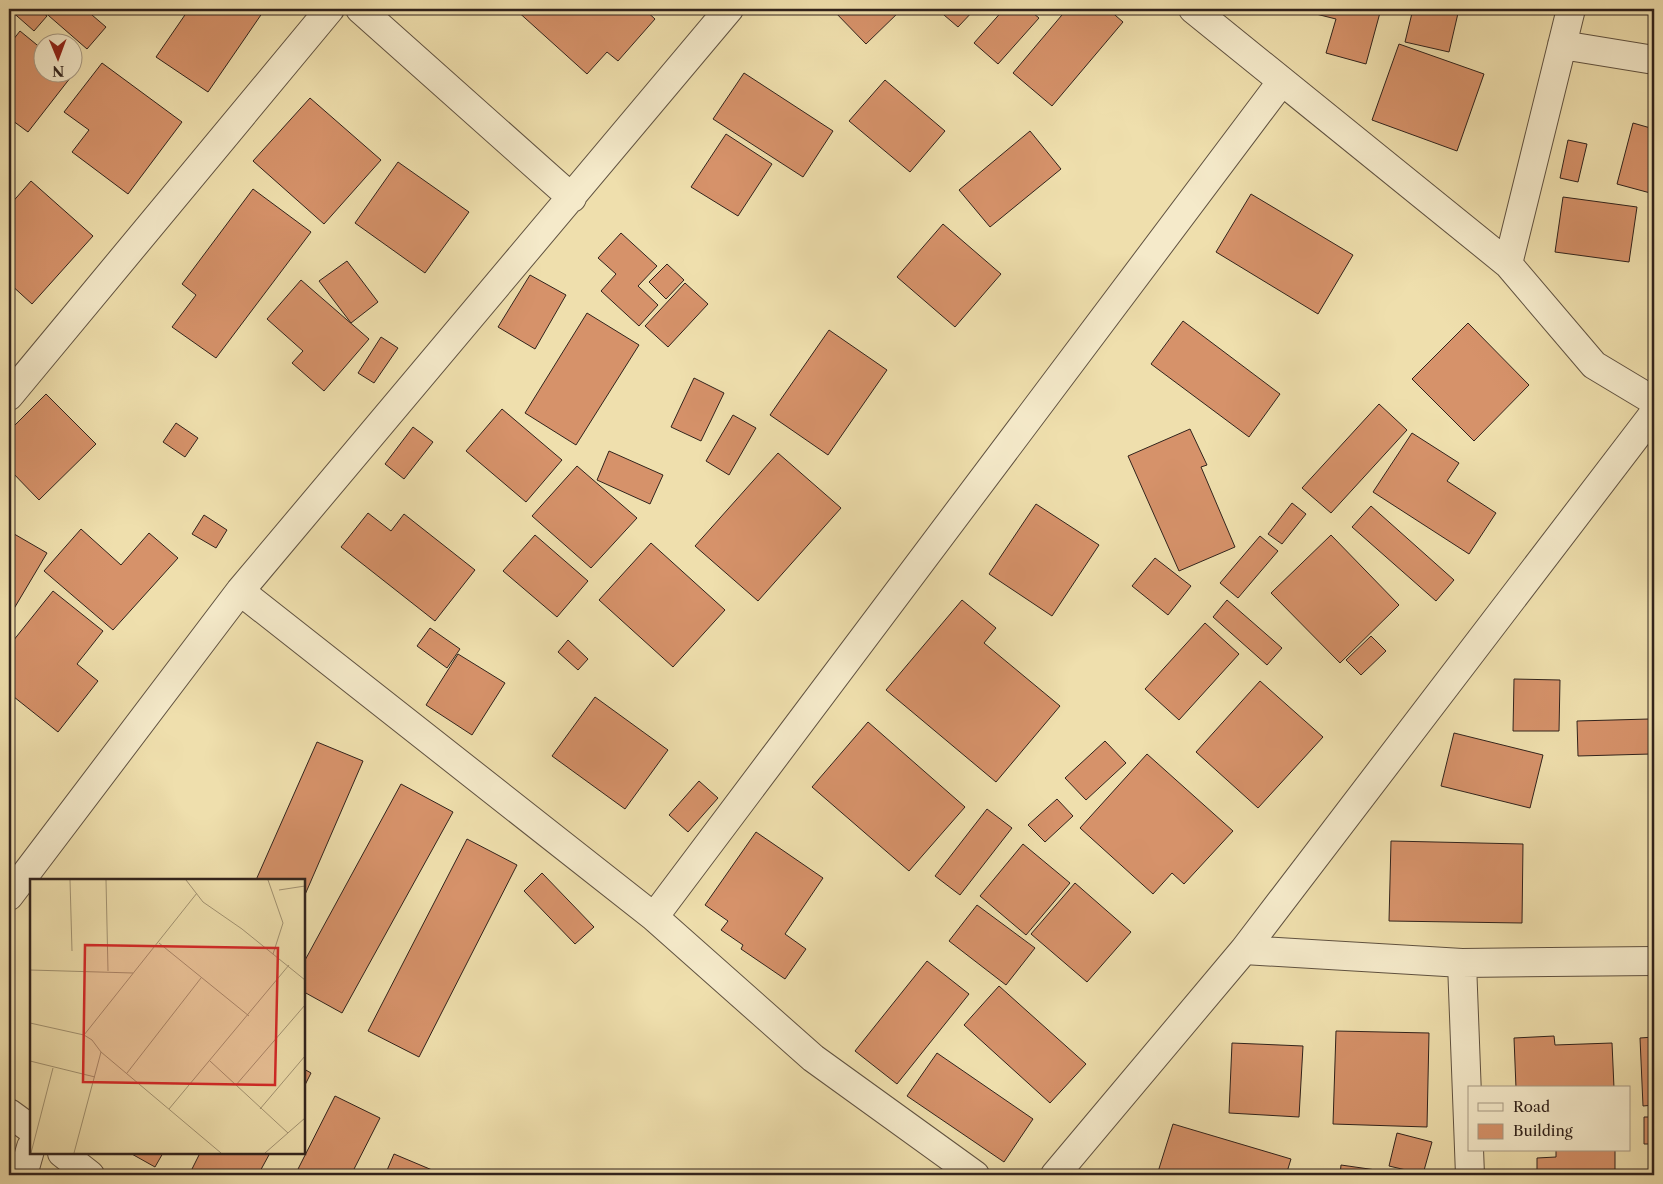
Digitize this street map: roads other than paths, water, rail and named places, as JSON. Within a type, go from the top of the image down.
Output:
[{"type":"street","points":[[9,396],[330,9]]},
{"type":"street","points":[[360,9],[572,198]]},
{"type":"street","points":[[9,896],[240,591],[729,9]]},
{"type":"street","points":[[1193,9],[1508,264],[1594,365],[1654,401]]},
{"type":"street","points":[[1508,264],[1571,9]]},
{"type":"street","points":[[1562,45],[1654,60]]},
{"type":"street","points":[[654,916],[1282,81]]},
{"type":"street","points":[[1055,1175],[1244,950],[1654,413]]},
{"type":"street","points":[[240,591],[654,916],[814,1058],[975,1175]]},
{"type":"street","points":[[1244,950],[1462,964],[1654,961]]},
{"type":"street","points":[[1462,964],[1468,1122]]},
{"type":"street","points":[[9,1113],[30,1128]]},
{"type":"street","points":[[23,1175],[30,1150]]},
{"type":"street","points":[[1469,1152],[1470,1175]]},
{"type":"street","points":[[63,1154],[90,1175]]}]
